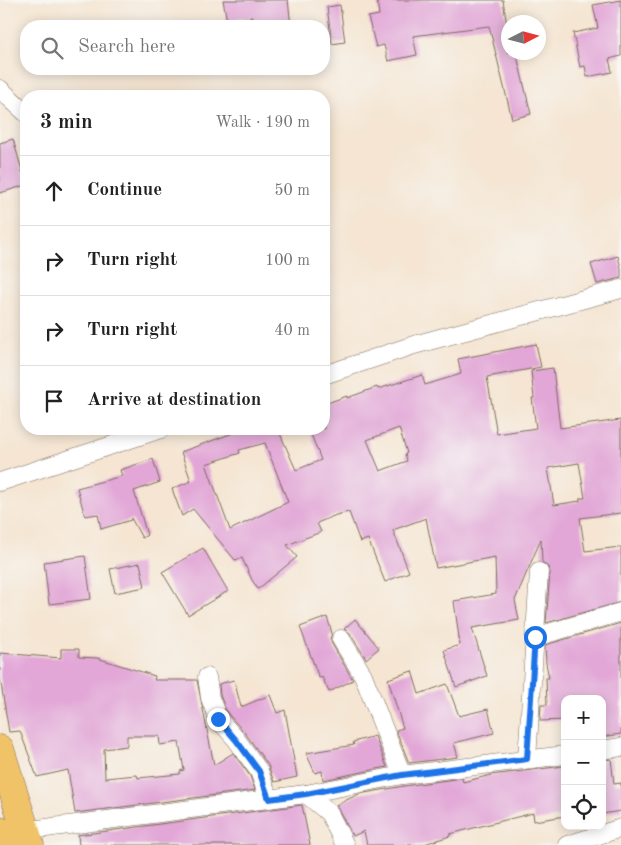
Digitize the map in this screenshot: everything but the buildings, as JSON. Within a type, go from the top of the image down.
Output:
[{"type":"highway","points":[[0,749],[10,837]]},
{"type":"street","points":[[0,89],[20,107]]},
{"type":"street","points":[[330,373],[414,345],[621,289]]},
{"type":"street","points":[[0,482],[143,435]]},
{"type":"street","points":[[527,759],[539,572]]},
{"type":"street","points":[[535,637],[621,612]]},
{"type":"street","points":[[341,639],[363,675],[402,775]]},
{"type":"street","points":[[207,676],[210,698],[218,719],[259,771],[269,799]]},
{"type":"street","points":[[606,749],[621,747]]},
{"type":"street","points":[[10,837],[306,794],[402,775],[561,755]]},
{"type":"street","points":[[306,794],[329,813],[345,845]]},
{"type":"street","points":[[567,845],[621,828]]},
{"type":"route","points":[[218,719],[259,771],[269,799],[306,794],[402,775],[527,759],[535,637]]}]
